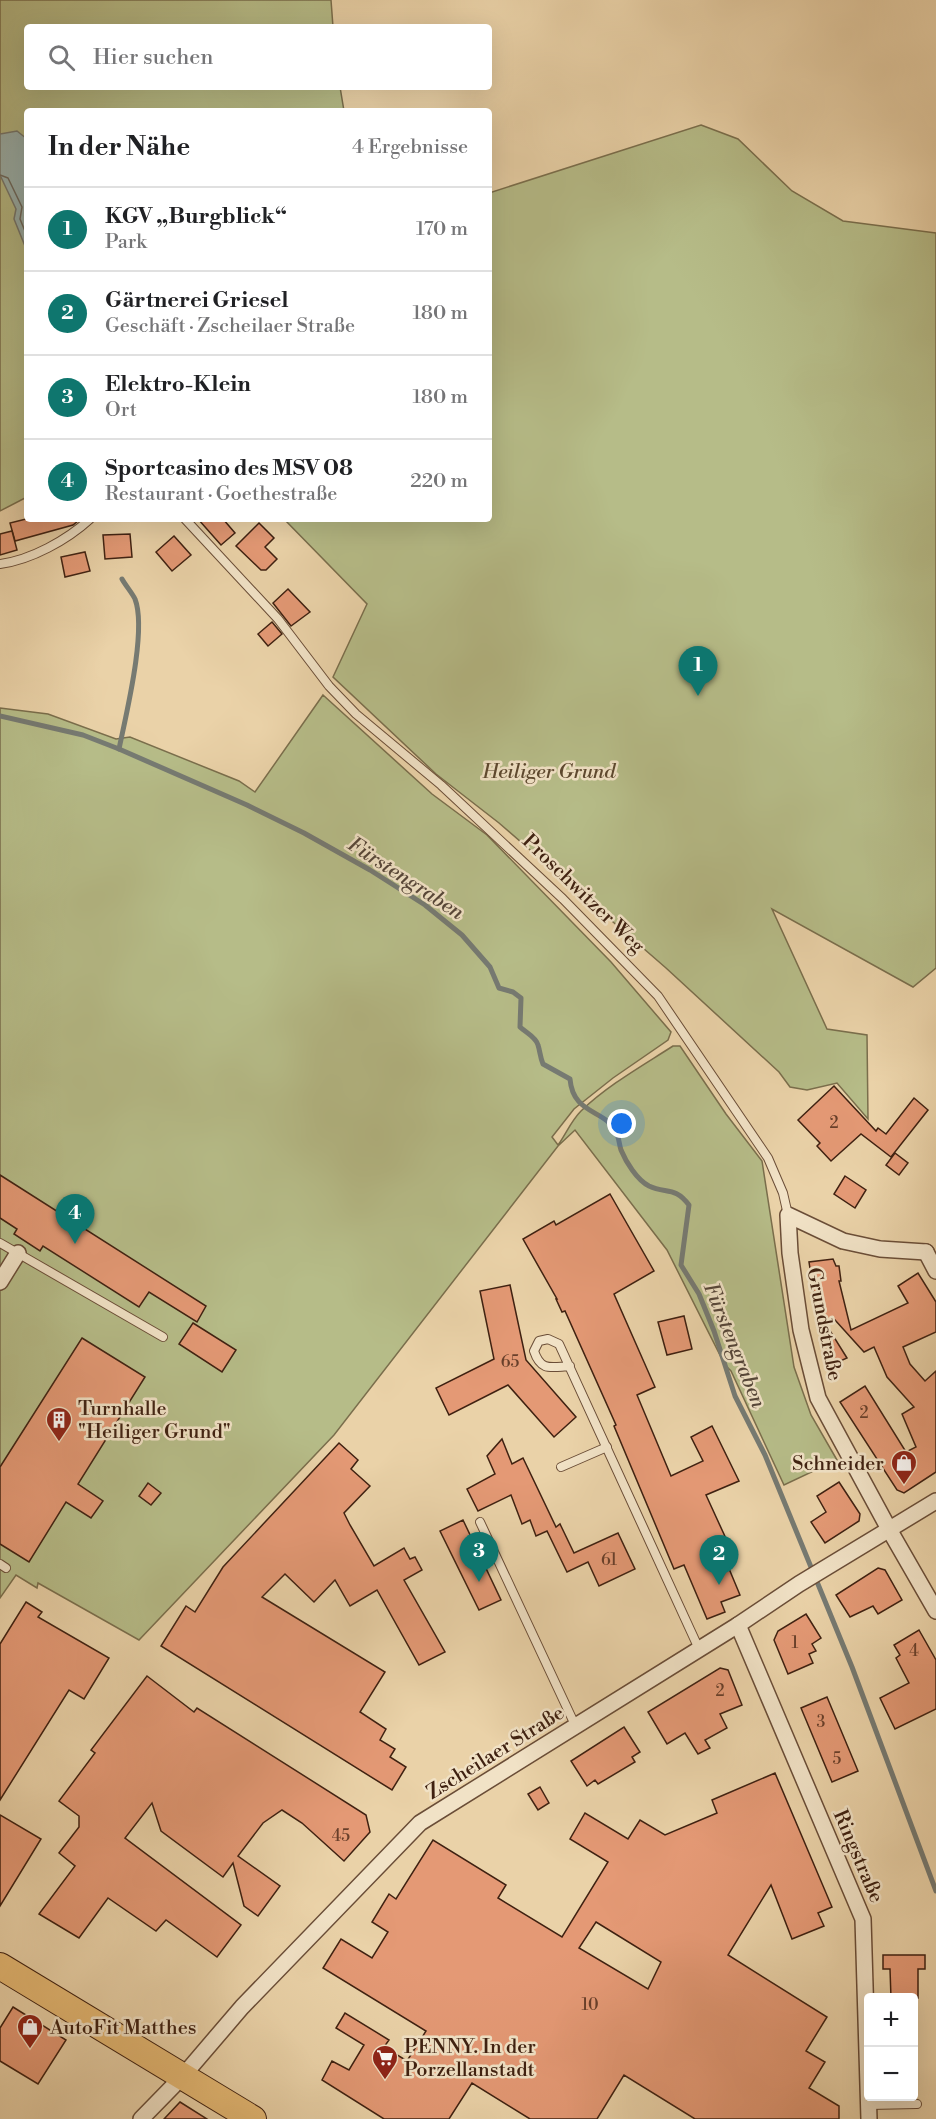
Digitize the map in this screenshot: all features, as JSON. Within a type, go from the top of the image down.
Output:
[{"type":"main road","points":[[0,1966],[253,2119]]},
{"type":"street","points":[[788,1215],[843,1241],[880,1248],[931,1248],[936,1271]]},
{"type":"street","name":"Grundstraße","points":[[788,1215],[790,1252],[801,1330],[818,1398],[890,1531],[936,1609]]},
{"type":"street","points":[[0,1282],[18,1253]]},
{"type":"street","name":"Zscheilaer Straße","points":[[141,2119],[183,2076],[242,2007],[420,1823],[738,1625],[799,1584],[936,1502]]},
{"type":"street","name":"Ringstraße","points":[[738,1625],[863,1919],[869,2112]]},
{"type":"lane","points":[[0,564],[34,553],[75,531],[86,522]]},
{"type":"lane","name":"Proschwitzer Weg","points":[[188,522],[278,618],[329,686],[356,714],[441,785],[563,899],[658,996],[768,1158],[783,1194],[788,1215]]},
{"type":"lane","points":[[0,1243],[163,1337]]},
{"type":"lane","points":[[570,1366],[546,1367],[538,1362],[534,1351],[539,1341],[548,1339],[559,1344],[570,1366],[699,1649]]},
{"type":"lane","points":[[561,1467],[607,1447]]},
{"type":"lane","points":[[480,1522],[576,1726]]},
{"type":"lane","points":[[869,2112],[917,2104]]},
{"type":"green space","points":[[0,0],[331,0],[333,24],[24,24],[24,90],[340,90],[344,108],[24,108],[24,499],[0,511]]},
{"type":"green space","name":"Heiliger Grund","points":[[701,125],[738,139],[792,191],[843,221],[936,233],[936,968],[913,987],[772,909],[827,1029],[867,1035],[868,1119],[837,1083],[807,1090],[790,1087],[779,1072],[666,968],[499,823],[436,774],[333,677],[367,604],[287,522],[492,522],[492,192]]},
{"type":"green space","points":[[323,695],[432,794],[487,835],[611,962],[671,1032],[668,1040],[613,1078],[574,1109],[552,1137],[558,1145],[577,1115],[602,1093],[673,1046],[680,1046],[726,1114],[762,1161],[794,1367],[811,1415],[837,1460],[784,1485],[731,1371],[725,1365],[667,1250],[575,1130],[558,1146],[334,1435],[139,1640],[38,1583],[37,1588],[16,1575],[0,1598],[0,708],[48,714],[116,739],[130,737],[239,781],[255,792]]},
{"type":"water","points":[[17,131],[24,137],[24,244],[14,219],[16,209],[0,175],[0,134]]},
{"type":"building","points":[[24,520],[24,522],[77,522],[15,541],[10,523]]},
{"type":"building","points":[[201,522],[226,522],[235,533],[221,545]]},
{"type":"building","points":[[259,523],[274,538],[265,547],[277,559],[266,570],[261,570],[236,546]]},
{"type":"building","points":[[12,531],[17,550],[0,555],[0,534]]},
{"type":"building","points":[[130,534],[132,557],[105,559],[103,535]]},
{"type":"building","points":[[174,536],[191,555],[172,571],[156,552]]},
{"type":"building","points":[[85,552],[90,571],[65,577],[61,557]]},
{"type":"building","points":[[288,589],[310,612],[291,626],[273,603]]},
{"type":"building","points":[[272,622],[282,634],[268,646],[258,634]]},
{"type":"building","points":[[834,1086],[876,1131],[878,1128],[886,1134],[914,1098],[928,1110],[891,1157],[861,1134],[831,1161],[817,1146],[820,1143],[798,1120]]},
{"type":"building","points":[[895,1153],[908,1163],[899,1175],[886,1165]]},
{"type":"building","points":[[0,1175],[206,1306],[197,1322],[149,1292],[139,1307],[43,1246],[40,1251],[14,1234],[17,1229],[0,1218]]},
{"type":"building","points":[[845,1176],[866,1190],[855,1208],[834,1194]]},
{"type":"building","points":[[610,1194],[654,1271],[614,1294],[655,1387],[637,1395],[671,1476],[703,1461],[691,1437],[712,1426],[739,1481],[706,1495],[728,1543],[720,1547],[740,1595],[721,1602],[725,1612],[707,1619],[684,1565],[674,1569],[614,1426],[616,1425],[565,1311],[562,1312],[523,1239],[554,1221],[556,1225]]},
{"type":"building","points":[[833,1259],[836,1266],[839,1266],[841,1281],[839,1281],[851,1330],[908,1303],[898,1286],[918,1273],[936,1302],[936,1332],[903,1347],[910,1364],[925,1381],[936,1371],[936,1472],[904,1493],[897,1490],[840,1402],[865,1386],[906,1452],[916,1447],[902,1414],[914,1407],[887,1377],[874,1347],[864,1352],[835,1320],[827,1326],[847,1358],[838,1362],[831,1372],[815,1313],[817,1313],[809,1262]]},
{"type":"building","points":[[510,1285],[526,1360],[576,1417],[554,1437],[508,1385],[449,1415],[436,1388],[494,1359],[480,1291]]},
{"type":"building","points":[[684,1316],[692,1349],[667,1355],[658,1322]]},
{"type":"building","points":[[193,1323],[236,1350],[222,1372],[179,1344]]},
{"type":"building","name":"Turnhalle \"Heiliger Grund\"","points":[[82,1338],[145,1377],[78,1484],[103,1501],[91,1518],[66,1502],[29,1562],[0,1544],[0,1467]]},
{"type":"building","points":[[502,1439],[512,1464],[523,1458],[556,1527],[560,1524],[574,1553],[618,1533],[635,1569],[599,1586],[588,1562],[567,1572],[547,1531],[536,1536],[530,1520],[522,1524],[511,1495],[478,1511],[467,1489],[495,1474],[487,1456]]},
{"type":"building","points":[[339,1443],[358,1460],[351,1469],[370,1486],[344,1513],[350,1525],[374,1566],[404,1548],[410,1559],[415,1557],[422,1570],[404,1580],[445,1652],[419,1665],[377,1590],[350,1606],[335,1580],[314,1602],[285,1574],[262,1597],[385,1672],[360,1712],[386,1729],[380,1740],[395,1749],[390,1757],[406,1767],[392,1790],[161,1646],[186,1606],[195,1612],[223,1567]]},
{"type":"building","points":[[839,1482],[860,1514],[859,1521],[825,1543],[811,1522],[826,1512],[817,1496]]},
{"type":"building","points":[[148,1483],[161,1493],[151,1505],[139,1496]]},
{"type":"building","points":[[463,1520],[501,1600],[479,1610],[440,1531]]},
{"type":"building","points":[[878,1568],[885,1570],[902,1600],[878,1614],[873,1606],[850,1617],[836,1595]]},
{"type":"building","points":[[26,1602],[42,1612],[38,1617],[109,1658],[84,1699],[69,1690],[0,1800],[0,1644]]},
{"type":"building","points":[[806,1614],[821,1638],[812,1644],[816,1651],[809,1654],[813,1663],[788,1674],[774,1640],[778,1631]]},
{"type":"building","points":[[919,1630],[936,1660],[936,1709],[895,1729],[880,1698],[909,1683],[896,1658],[900,1655],[894,1645]]},
{"type":"building","points":[[720,1668],[728,1670],[742,1705],[720,1714],[727,1728],[705,1740],[710,1748],[698,1754],[685,1733],[667,1744],[648,1712]]},
{"type":"building","points":[[147,1676],[194,1712],[197,1708],[366,1815],[370,1832],[344,1861],[302,1823],[282,1810],[263,1823],[238,1856],[280,1886],[258,1916],[244,1906],[233,1863],[223,1877],[161,1831],[152,1803],[125,1838],[241,1925],[217,1957],[166,1920],[156,1931],[108,1898],[79,1938],[39,1914],[75,1866],[59,1853],[79,1827],[79,1816],[59,1801],[95,1753],[91,1750]]},
{"type":"building","points":[[827,1697],[858,1771],[832,1782],[801,1708]]},
{"type":"building","points":[[624,1727],[640,1752],[632,1757],[635,1762],[598,1784],[595,1780],[587,1786],[571,1761]]},
{"type":"building","points":[[775,1773],[832,1907],[818,1913],[824,1926],[792,1939],[771,1885],[728,1955],[827,2017],[806,2051],[825,2062],[809,2088],[839,2106],[839,2119],[695,2119],[624,2075],[597,2119],[530,2119],[472,2083],[449,2119],[384,2119],[322,2080],[332,2061],[349,2070],[364,2045],[336,2028],[345,2013],[389,2040],[384,2047],[407,2061],[426,2031],[323,1968],[341,1939],[372,1958],[388,1932],[372,1922],[389,1894],[396,1899],[433,1840],[506,1885],[498,1898],[562,1937],[608,1862],[570,1839],[585,1813],[628,1839],[640,1820],[665,1835],[717,1813],[712,1800]],"holes":[[[596,1922],[661,1962],[648,1989],[579,1948]]]},
{"type":"building","points":[[540,1787],[549,1803],[538,1810],[528,1794]]},
{"type":"building","points":[[0,1815],[41,1839],[0,1906]]},
{"type":"building","points":[[883,1955],[925,1955],[925,1969],[918,1969],[918,1993],[891,1993],[890,1969],[883,1969]]},
{"type":"building","name":"AutoFit Matthes","points":[[13,2007],[66,2040],[38,2084],[0,2061],[0,2028]]},
{"type":"building","points":[[180,2102],[207,2119],[164,2119]]},
{"type":"waterway","points":[[119,749],[134,673],[139,631],[135,599],[122,579]]},
{"type":"waterway","name":"Fürstengraben","points":[[0,716],[83,735],[247,805],[304,833],[370,870],[425,905],[462,935],[490,967],[499,988],[513,992],[521,998],[520,1027],[537,1042],[543,1064],[570,1079],[572,1091],[583,1106],[611,1125],[617,1134],[623,1155],[636,1175],[649,1186],[679,1195],[689,1205],[681,1265],[699,1294],[714,1331],[735,1396],[765,1455],[852,1667],[936,1891]]},
{"type":"place","name":"KGV „Burgblick“","points":[[698,696]]},
{"type":"place","name":"Sportcasino des MSV 08","points":[[75,1244]]},
{"type":"place","name":"Turnhalle \"Heiliger Grund\"","points":[[59,1443]]},
{"type":"place","name":"Schneider","points":[[904,1486]]},
{"type":"place","name":"Elektro-Klein","points":[[479,1582]]},
{"type":"place","name":"Gärtnerei Griesel","points":[[719,1585]]},
{"type":"place","name":"AutoFit Matthes","points":[[30,2050]]},
{"type":"place","name":"PENNY. In der Porzellanstadt","points":[[385,2081]]}]
